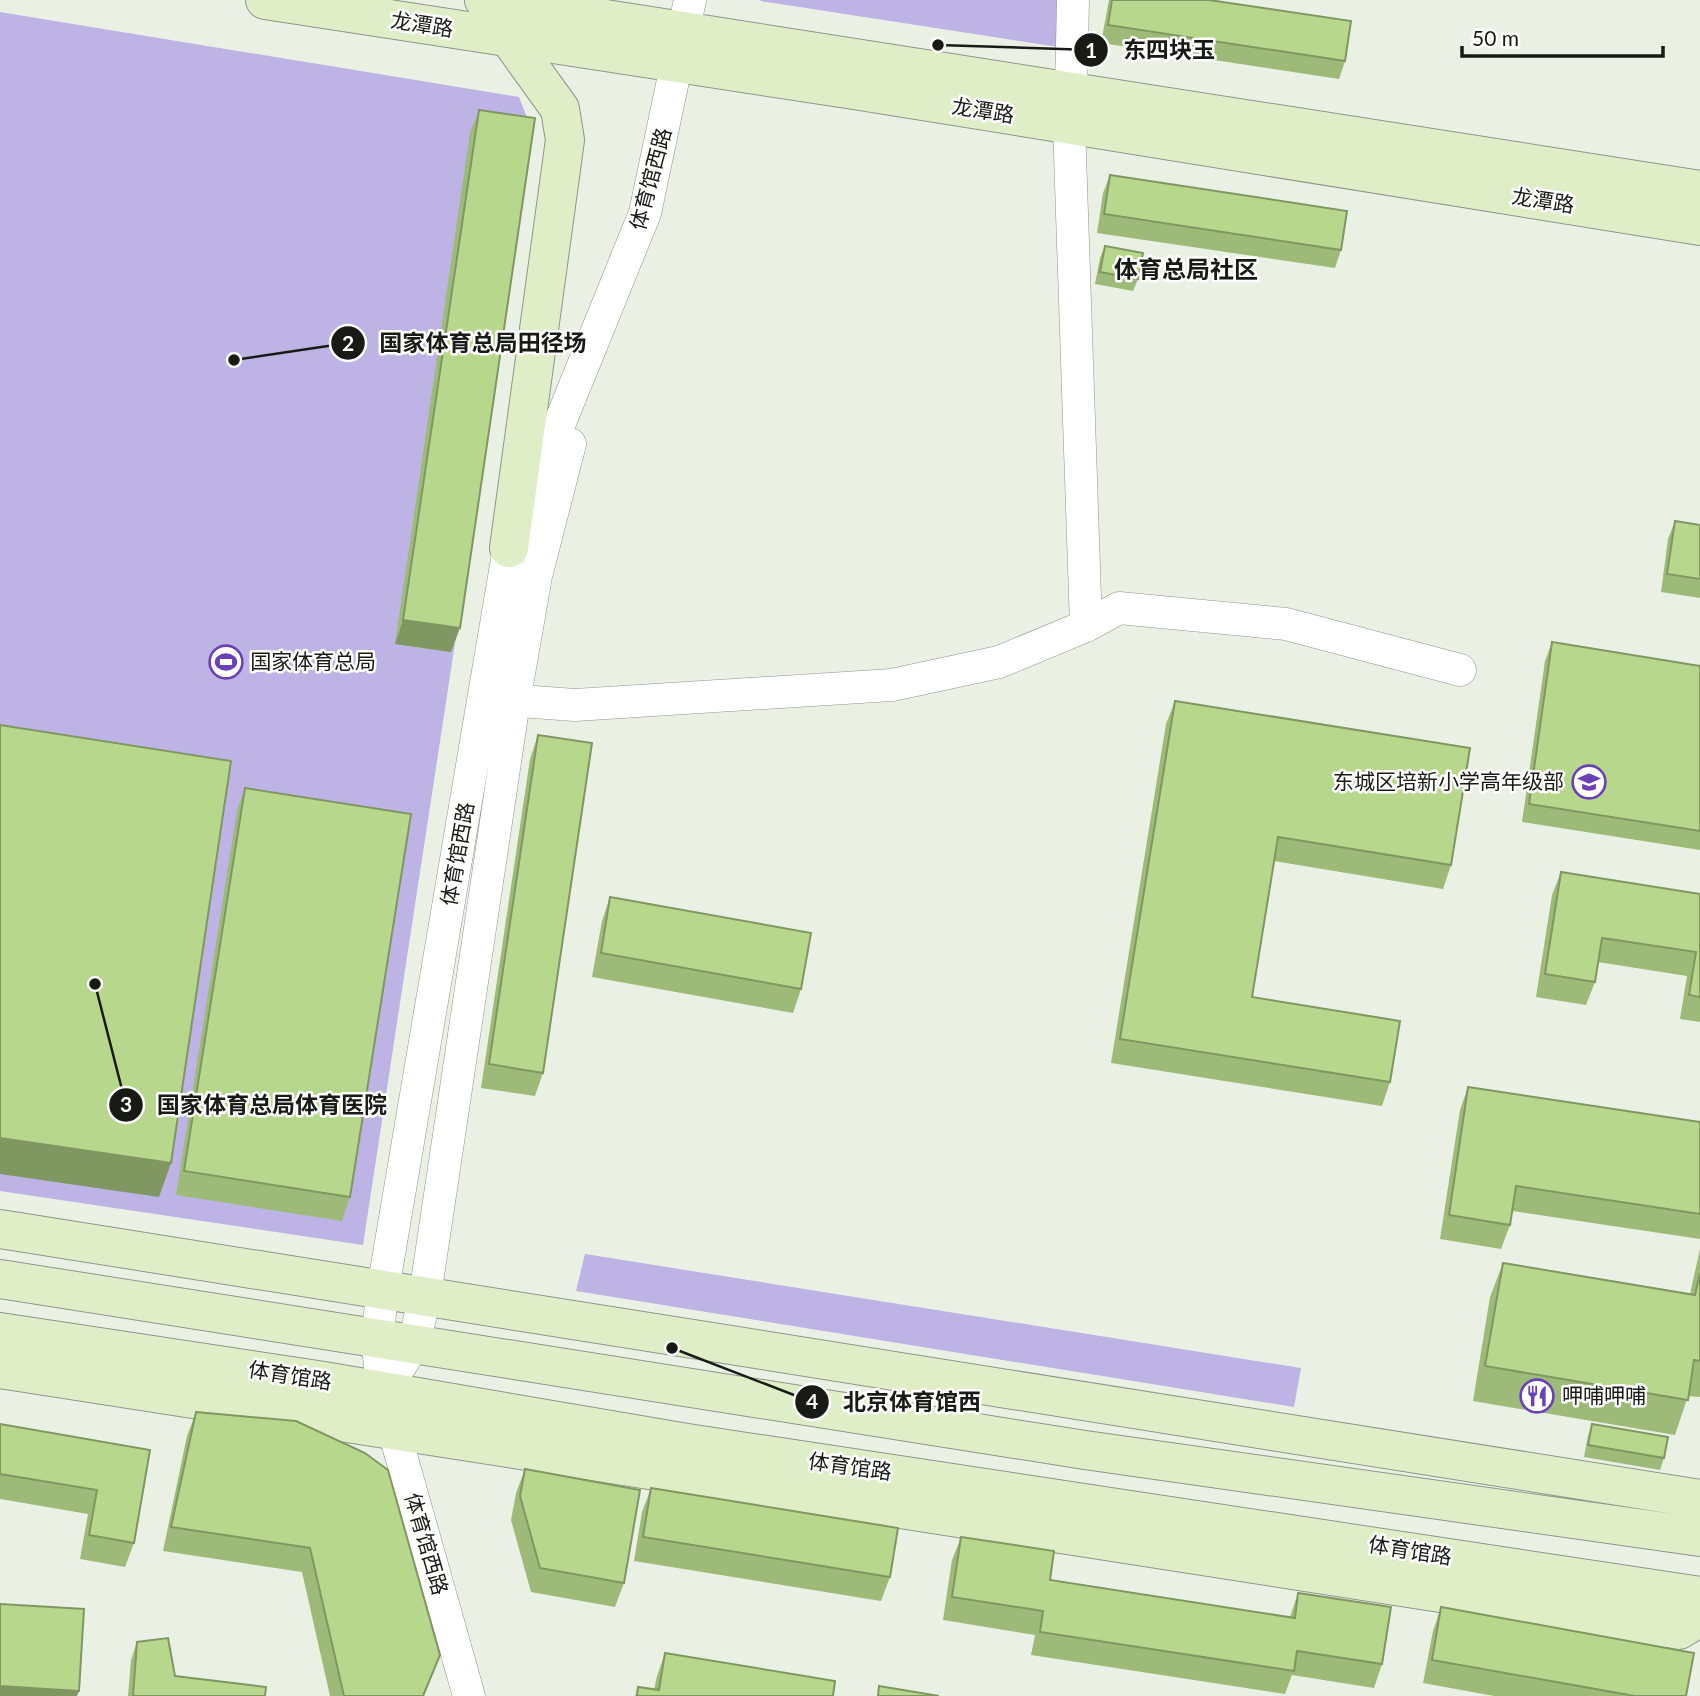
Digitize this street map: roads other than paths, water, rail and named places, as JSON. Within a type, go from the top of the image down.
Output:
[{"type":"street","name":"龙潭路","points":[[265,0],[509,38],[684,32]]},
{"type":"street","name":"龙潭路","points":[[484,0],[684,32],[1070,108],[1700,226]]},
{"type":"street","points":[[1073,0],[1070,108],[1086,626]]},
{"type":"street","name":"体育馆西路","points":[[383,1392],[414,1345],[425,1295],[500,700],[509,548],[600,331],[645,214],[684,32]]},
{"type":"street","points":[[509,38],[560,109],[565,140],[509,548]]},
{"type":"street","name":"龙潭路","points":[[1070,108],[1700,190]]},
{"type":"street","name":"体育馆西路","points":[[469,1696],[392,1428],[383,1392],[376,1339],[383,1289],[500,700],[536,576],[600,331]]},
{"type":"street","points":[[500,700],[587,704],[892,685],[999,662],[1086,626],[1119,608],[1286,624],[1460,670]]},
{"type":"street","points":[[0,1229],[1700,1499]]},
{"type":"street","points":[[0,1279],[1085,1450],[1700,1537]]},
{"type":"street","name":"体育馆路","points":[[0,1332],[687,1443],[1700,1596]]},
{"type":"street","points":[[0,1369],[1679,1630],[1700,1617]]},
{"type":"place","name":"东四块玉","points":[[938,45]]},
{"type":"place","name":"国家体育总局田径场","points":[[234,360]]},
{"type":"place","name":"国家体育总局","points":[[226,662]]},
{"type":"place","name":"东城区培新小学高年级部","points":[[1589,782]]},
{"type":"place","name":"国家体育总局体育医院","points":[[95,984]]},
{"type":"place","name":"北京体育馆西","points":[[672,1348]]},
{"type":"place","name":"呷哺呷哺","points":[[1537,1396]]},
{"type":"district","name":"体育总局社区","points":[[1186,270]]}]
